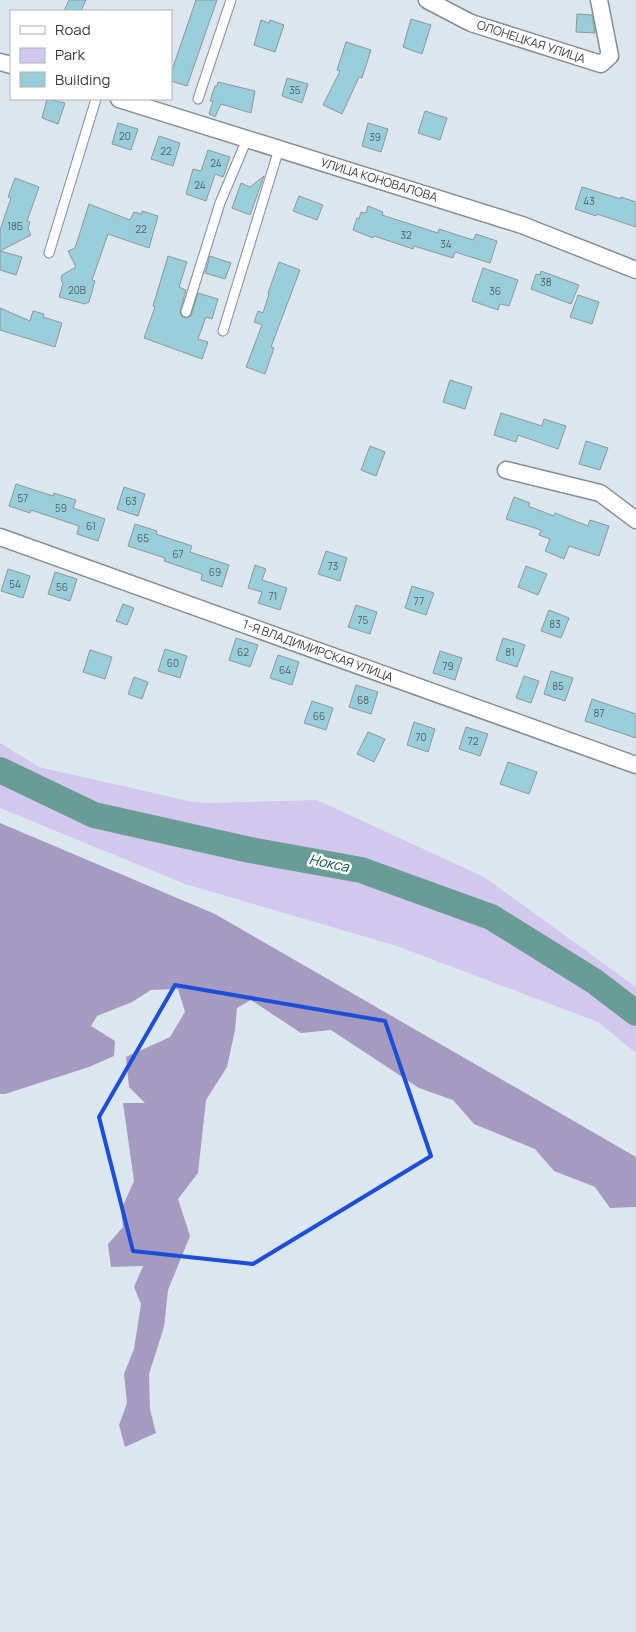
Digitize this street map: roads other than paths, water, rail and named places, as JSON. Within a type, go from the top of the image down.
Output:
[{"type":"street","name":"ОЛОНЕЦКАЯ УЛИЦА","points":[[427,0],[471,23],[601,64],[610,56],[599,0]]},
{"type":"street","name":"УЛИЦА КОНОВАЛОВА","points":[[123,100],[522,225],[636,270]]},
{"type":"street","points":[[506,470],[600,493],[636,520]]},
{"type":"street","name":"1-Я ВЛАДИМИРСКАЯ УЛИЦА","points":[[0,537],[636,764]]},
{"type":"lane","points":[[198,99],[231,0]]},
{"type":"lane","points":[[49,253],[96,100]]},
{"type":"lane","points":[[186,312],[220,203],[247,139]]},
{"type":"lane","points":[[223,331],[279,149]]},
{"type":"waterway","name":"Нокса","points":[[0,770],[94,815],[250,850],[361,870],[491,917],[594,981],[636,1013]]}]
